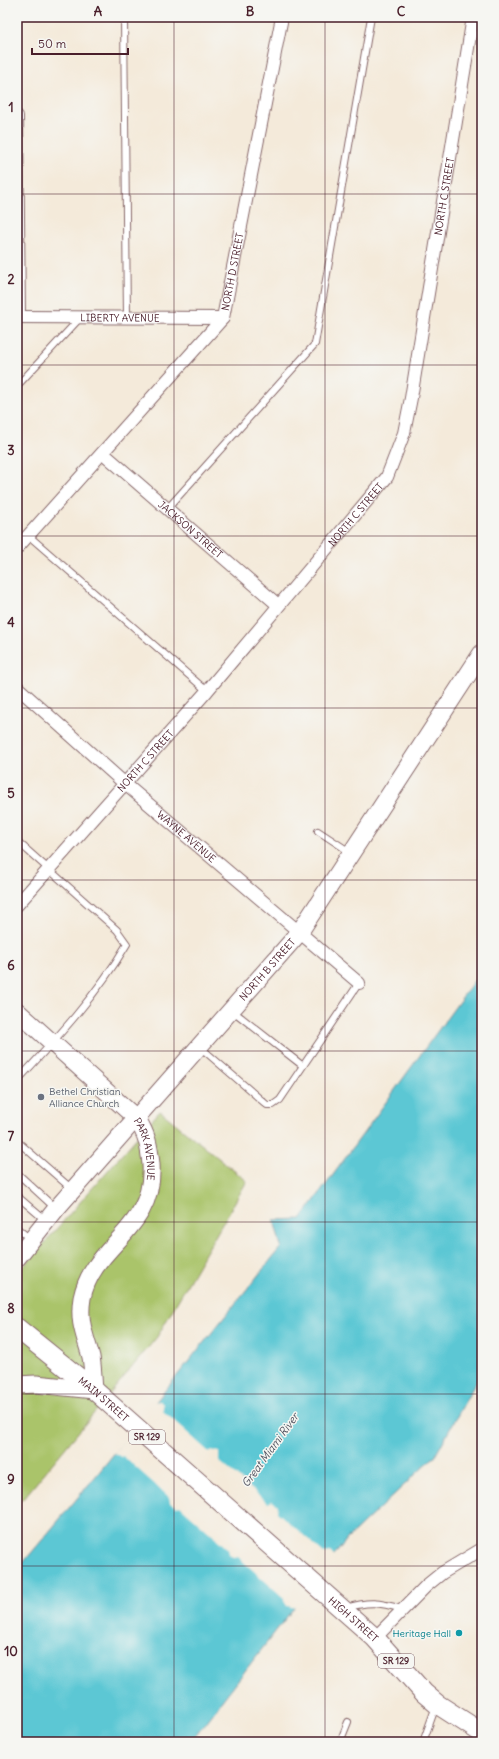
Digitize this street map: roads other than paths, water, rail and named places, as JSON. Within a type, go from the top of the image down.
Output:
[{"type":"main road","name":"NORTH B STREET","points":[[17,1258],[51,1215],[299,933],[482,653]]},
{"type":"main road","name":"PARK AVENUE","points":[[17,1011],[54,1042],[137,1119],[146,1134],[149,1144],[151,1175],[147,1199],[142,1212],[95,1269],[87,1283],[82,1298],[81,1324],[91,1358],[99,1395]]},
{"type":"main road","name":"MAIN STREET","points":[[17,1328],[99,1395],[224,1505]]},
{"type":"main road","points":[[17,1385],[36,1384],[99,1395]]},
{"type":"main road","name":"HIGH STREET","points":[[224,1505],[376,1638],[437,1704],[482,1733]]},
{"type":"street","name":"NORTH C STREET","points":[[17,905],[207,691],[387,477],[404,433],[411,398],[473,17]]},
{"type":"street","name":"NORTH D STREET","points":[[17,548],[223,318],[281,18]]},
{"type":"street","points":[[17,116],[18,317]]},
{"type":"street","name":"LIBERTY AVENUE","points":[[18,317],[223,318]]},
{"type":"street","name":"JACKSON STREET","points":[[103,453],[278,605]]},
{"type":"street","name":"WAYNE AVENUE","points":[[17,686],[124,783],[359,983]]},
{"type":"street","points":[[376,1638],[402,1609],[442,1573],[482,1549]]},
{"type":"lane","points":[[124,17],[127,318]]},
{"type":"lane","points":[[168,508],[315,344],[371,17]]},
{"type":"lane","points":[[17,386],[81,317]]},
{"type":"lane","points":[[29,536],[207,691]]},
{"type":"lane","points":[[318,831],[351,853]]},
{"type":"lane","points":[[17,841],[117,930],[127,944],[108,975],[54,1042],[17,1081]]},
{"type":"lane","points":[[200,1047],[267,1105],[273,1105],[280,1100],[359,983]]},
{"type":"lane","points":[[232,1010],[303,1066]]},
{"type":"lane","points":[[17,1140],[73,1190]]},
{"type":"lane","points":[[17,1173],[51,1215]]},
{"type":"lane","points":[[17,1196],[51,1215]]},
{"type":"lane","points":[[17,1228],[32,1240]]},
{"type":"lane","points":[[343,1610],[363,1602],[383,1603],[402,1609]]},
{"type":"lane","points":[[423,1742],[437,1704]]},
{"type":"lane","points":[[340,1742],[348,1722]]},
{"type":"water","name":"Great Miami River","points":[[482,970],[482,1371],[435,1456],[347,1539],[190,1742],[17,1742],[17,1570],[100,1471],[281,1247],[274,1220],[301,1219]]},
{"type":"place","name":"Bethel Christian Alliance Church","points":[[41,1097]]},
{"type":"place","name":"Heritage Hall","points":[[459,1633]]}]
